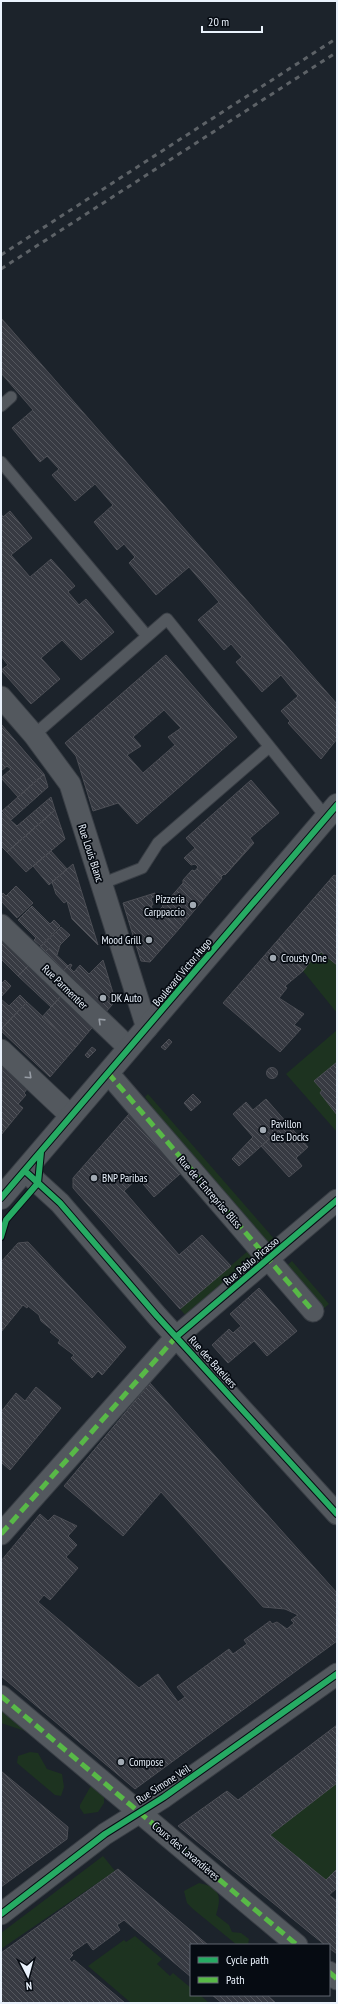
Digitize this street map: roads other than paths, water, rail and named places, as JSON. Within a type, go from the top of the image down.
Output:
[{"type":"main road","name":"Boulevard Victor Hugo","points":[[1,1198],[332,811]]},
{"type":"street","name":"Rue Louis Blanc","points":[[1,697],[34,735],[70,784],[147,1028]]},
{"type":"street","name":"Rue Parmentier","points":[[1,925],[129,1048]]},
{"type":"street","points":[[1,1050],[71,1116]]},
{"type":"street","name":"Rue de l'Entreprise Bliss","points":[[108,1073],[313,1311]]},
{"type":"street","name":"Rue des Bateliers","points":[[25,1171],[60,1203],[176,1337],[337,1514]]},
{"type":"street","name":"Rue Pablo Picasso","points":[[1,1534],[176,1337],[337,1200]]},
{"type":"street","name":"Rue Simone Veil","points":[[1,1914],[101,1838],[164,1797],[337,1674]]},
{"type":"street","name":"Cours des Lavandières","points":[[1,1696],[296,1944]]},
{"type":"lane","points":[[1,406],[11,397]]},
{"type":"lane","points":[[1,462],[147,636]]},
{"type":"lane","points":[[34,735],[166,619],[269,747],[332,811]]},
{"type":"lane","points":[[101,884],[142,868],[158,843],[269,747]]},
{"type":"railway","points":[[1,255],[337,38]]},
{"type":"railway","points":[[1,269],[337,52]]},
{"type":"place","name":"Pizzeria Carppaccio","points":[[193,905]]},
{"type":"place","name":"Mood Grill","points":[[149,940]]},
{"type":"place","name":"Crousty One","points":[[273,958]]},
{"type":"place","name":"DK Auto","points":[[103,998]]},
{"type":"place","name":"Pavillon des Docks","points":[[263,1130]]},
{"type":"place","name":"BNP Paribas","points":[[94,1178]]},
{"type":"place","name":"Compose","points":[[121,1762]]}]
